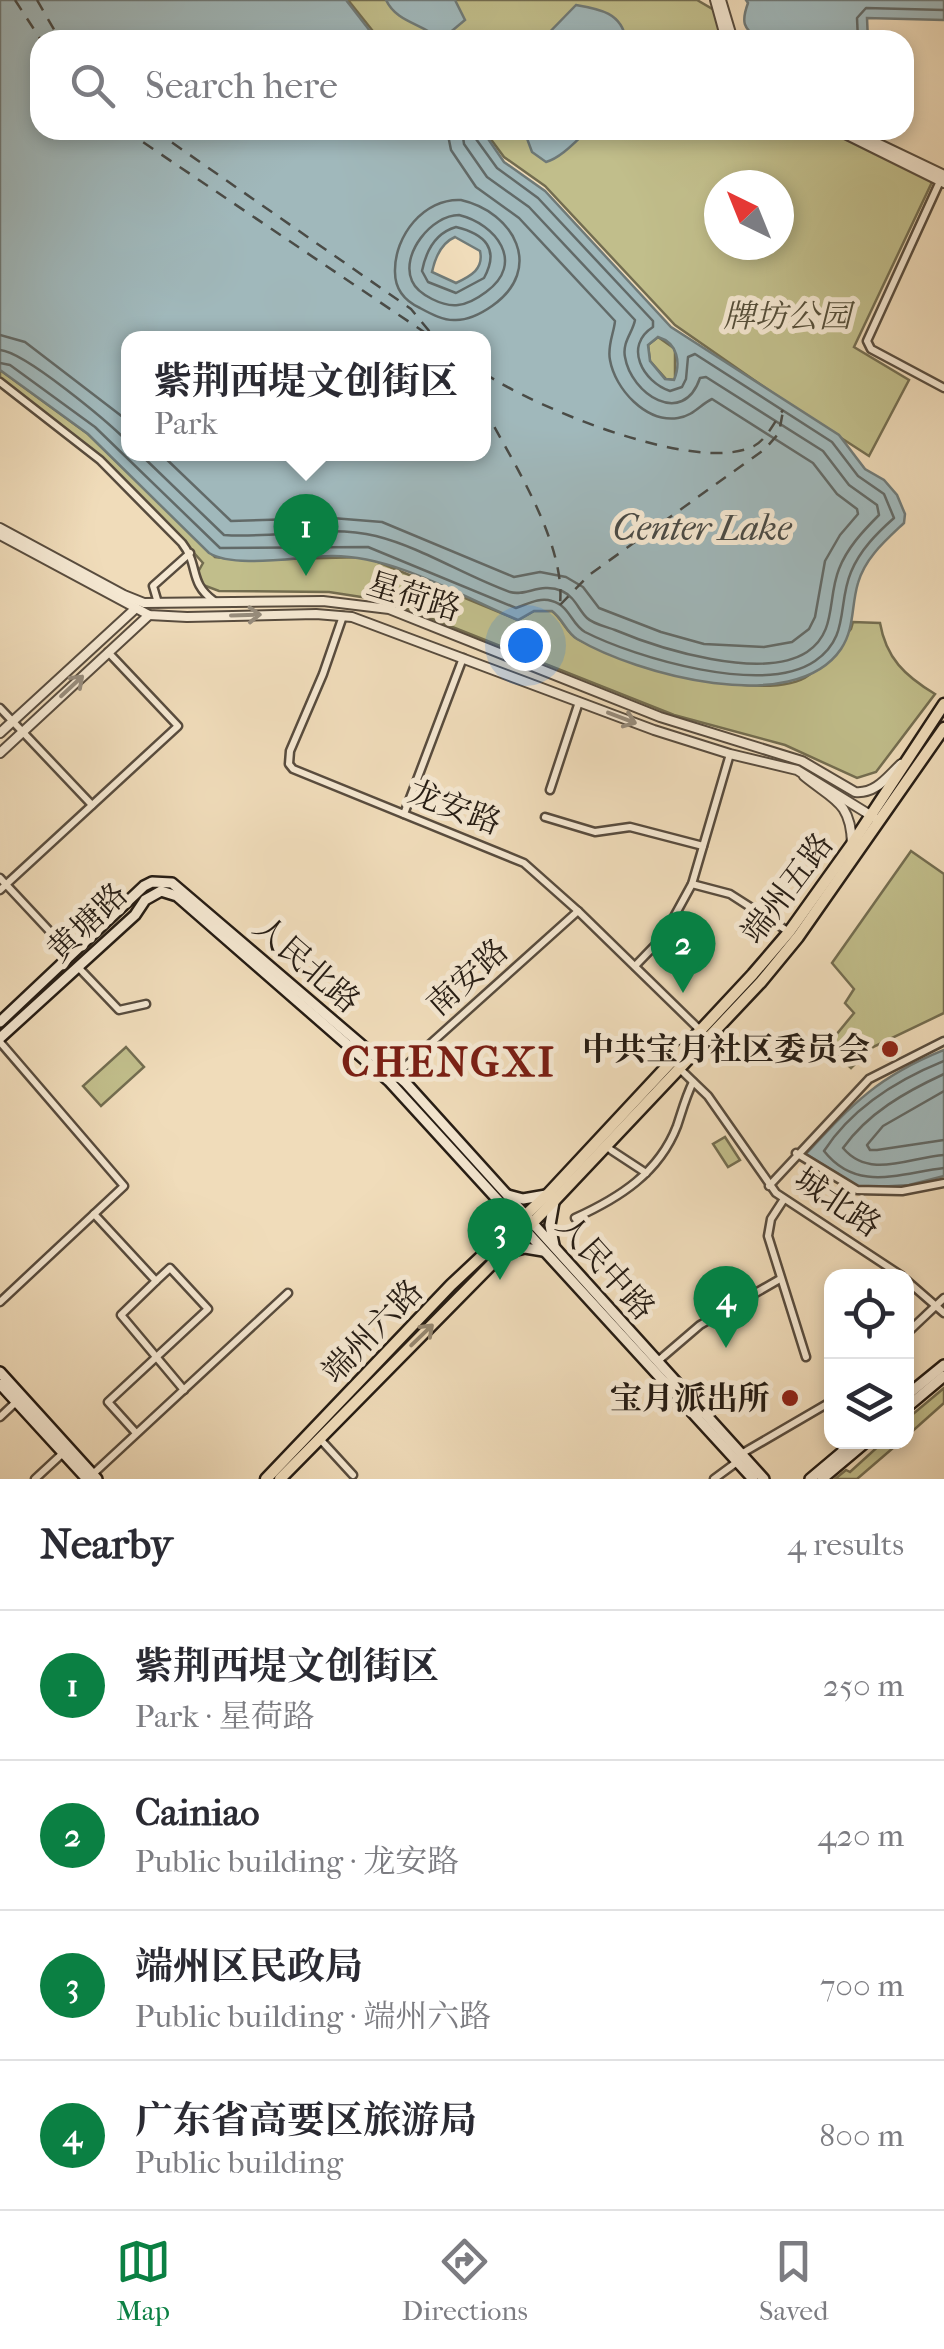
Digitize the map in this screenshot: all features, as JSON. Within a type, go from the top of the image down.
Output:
[{"type":"main road","name":"端州五路","points":[[551,1197],[764,985],[875,818],[908,757],[944,704]]},
{"type":"main road","name":"端州五路","points":[[525,1223],[707,1038],[944,728]]},
{"type":"main road","name":"人民北路","points":[[126,905],[152,882],[172,883],[393,1077],[525,1223]]},
{"type":"main road","name":"黄塘路","points":[[0,1040],[135,915],[145,900],[168,892]]},
{"type":"main road","name":"人民北路","points":[[168,892],[393,1077]]},
{"type":"main road","name":"黄塘路","points":[[0,1022],[126,905]]},
{"type":"main road","points":[[498,1240],[503,1199],[551,1197],[550,1250],[525,1248],[502,1254]]},
{"type":"main road","name":"端州六路","points":[[266,1479],[450,1285],[498,1240],[525,1223]]},
{"type":"main road","name":"端州六路","points":[[280,1479],[502,1254],[525,1223]]},
{"type":"main road","name":"人民中路","points":[[525,1223],[739,1458],[764,1479]]},
{"type":"main road","name":"人民中路","points":[[550,1250],[658,1362],[753,1479]]},
{"type":"main road","points":[[914,1389],[944,1365]]},
{"type":"main road","points":[[0,1372],[92,1477]]},
{"type":"main road","points":[[914,1401],[944,1376]]},
{"type":"main road","points":[[0,1384],[63,1453],[92,1477]]},
{"type":"main road","points":[[813,1479],[846,1449]]},
{"type":"main road","points":[[813,1479],[856,1449]]},
{"type":"street","points":[[718,2],[727,30]]},
{"type":"street","points":[[860,140],[943,177]]},
{"type":"street","points":[[870,140],[943,177]]},
{"type":"street","points":[[943,177],[867,341],[872,349],[944,388]]},
{"type":"street","points":[[0,382],[100,460],[190,553],[196,583],[217,604]]},
{"type":"street","name":"星荷路","points":[[0,531],[144,603],[354,602],[389,609],[660,717],[802,761],[855,792],[874,789],[908,757]]},
{"type":"street","name":"星荷路","points":[[0,531],[148,615],[342,616],[385,627],[579,702],[730,754],[796,770],[875,818]]},
{"type":"street","points":[[158,603],[153,586],[190,553]]},
{"type":"street","points":[[0,733],[144,603]]},
{"type":"street","points":[[186,604],[187,618]]},
{"type":"street","points":[[0,752],[148,615]]},
{"type":"street","name":"龙安路","points":[[342,616],[290,752],[289,764],[300,773],[513,856],[578,910],[707,1038]]},
{"type":"street","points":[[123,620],[133,629]]},
{"type":"street","points":[[416,640],[423,622]]},
{"type":"street","points":[[3,887],[178,726],[108,652]]},
{"type":"street","points":[[404,814],[463,658]]},
{"type":"street","points":[[511,676],[518,658]]},
{"type":"street","points":[[550,790],[579,702]]},
{"type":"street","points":[[0,708],[92,806]]},
{"type":"street","points":[[635,966],[663,937],[692,884],[730,754]]},
{"type":"street","points":[[796,770],[842,804],[849,817],[852,844]]},
{"type":"street","points":[[545,818],[595,832],[630,827],[703,846]]},
{"type":"street","points":[[0,878],[3,887],[71,954]]},
{"type":"street","points":[[692,884],[730,894],[789,932]]},
{"type":"street","name":"南安路","points":[[393,1077],[578,910]]},
{"type":"street","points":[[77,966],[119,1010],[146,1004]]},
{"type":"street","points":[[0,1040],[124,1186],[0,1302]]},
{"type":"street","points":[[769,1186],[869,1078],[944,1041]]},
{"type":"street","name":"城北路","points":[[679,1068],[708,1096],[769,1186],[784,1200],[891,1269]]},
{"type":"street","points":[[575,1218],[631,1188],[646,1174],[665,1150],[693,1082]]},
{"type":"street","points":[[611,1150],[646,1174]]},
{"type":"street","points":[[796,1153],[857,1190],[902,1191],[944,1183]]},
{"type":"street","points":[[784,1200],[771,1219],[768,1236],[806,1357]]},
{"type":"street","points":[[94,1214],[156,1281]]},
{"type":"street","points":[[136,1434],[108,1402],[157,1357],[208,1309],[170,1268],[121,1315],[157,1357],[184,1390]]},
{"type":"street","points":[[658,1362],[700,1325],[780,1279]]},
{"type":"street","name":"城北路","points":[[914,1286],[944,1312]]},
{"type":"street","points":[[92,1477],[288,1293]]},
{"type":"street","points":[[914,1326],[944,1298]]},
{"type":"street","points":[[0,1417],[16,1402]]},
{"type":"street","points":[[714,1479],[739,1458],[824,1406]]},
{"type":"street","points":[[320,1438],[353,1475]]},
{"type":"street","points":[[35,1479],[63,1453]]},
{"type":"green space","points":[[348,0],[697,0],[714,10],[723,30],[372,30]]},
{"type":"green space","name":"牌坊公园","points":[[491,140],[853,140],[933,180],[854,347],[909,380],[869,456],[675,325],[545,186],[504,157]]},
{"type":"green space","points":[[658,337],[675,349],[675,380],[666,379],[650,361],[648,345]]},
{"type":"green space","points":[[0,370],[88,434],[215,557],[366,557],[518,620],[534,611],[552,611],[574,636],[598,649],[659,669],[729,684],[789,683],[809,675],[853,622],[880,623],[898,665],[935,694],[876,772],[857,778],[785,745],[674,715],[387,601],[329,592],[219,591],[203,585],[198,572],[203,563],[156,513],[81,443],[0,380]]},
{"type":"green space","points":[[911,851],[944,874],[944,1013],[873,1047],[851,1068],[827,1046],[854,1013],[845,1003],[854,989],[832,963]]},
{"type":"green space","points":[[126,1047],[144,1067],[101,1106],[83,1086]]},
{"type":"green space","points":[[725,1137],[740,1160],[728,1167],[713,1144]]},
{"type":"green space","points":[[944,1388],[944,1403],[914,1430],[914,1413]]},
{"type":"green space","points":[[875,1449],[892,1449],[857,1479],[835,1479],[846,1470],[850,1472]]},
{"type":"water","name":"Center Lake","points":[[0,0],[346,0],[369,30],[30,30],[30,140],[489,140],[504,162],[545,191],[671,327],[839,435],[865,469],[884,480],[897,495],[905,514],[904,523],[865,566],[845,641],[819,670],[788,681],[752,685],[714,683],[674,676],[603,652],[573,636],[552,611],[534,611],[518,620],[378,562],[331,556],[220,558],[209,553],[88,434],[0,370]],"holes":[[[455,237],[480,251],[475,271],[456,283],[432,272],[439,252]],[[658,337],[674,349],[674,380],[665,379],[650,361],[648,345]]]},
{"type":"water","points":[[386,0],[455,0],[465,20],[453,30],[426,30],[391,8]]},
{"type":"water","points":[[746,0],[944,0],[944,20],[867,18],[868,30],[749,30],[745,24]]},
{"type":"water","points":[[576,5],[615,18],[623,30],[552,30]]},
{"type":"water","points":[[528,140],[577,140],[546,162],[532,152]]},
{"type":"water","points":[[944,1050],[944,1176],[909,1185],[860,1188],[806,1154],[868,1093],[902,1070]]},
{"type":"ferry route","points":[[15,0],[34,30]]},
{"type":"ferry route","points":[[37,0],[54,30]]},
{"type":"ferry route","points":[[140,140],[423,331]]},
{"type":"ferry route","points":[[168,140],[411,309],[429,331]]},
{"type":"ferry route","points":[[491,377],[576,419],[657,445],[695,452],[728,453],[754,446],[783,410]]},
{"type":"ferry route","points":[[560,605],[589,575],[765,449],[779,433],[783,411]]},
{"type":"ferry route","points":[[491,421],[546,529],[560,580],[560,604]]},
{"type":"place","name":"紫荆西堤文创街区","points":[[306,576]]},
{"type":"place","name":"Cainiao","points":[[683,993]]},
{"type":"place","name":"中共宝月社区委员会","points":[[890,1049]]},
{"type":"place","name":"端州区民政局","points":[[500,1280]]},
{"type":"place","name":"广东省高要区旅游局","points":[[726,1348]]},
{"type":"place","name":"宝月派出所","points":[[790,1398]]},
{"type":"district","name":"CHENGXI","points":[[449,1061]]}]
